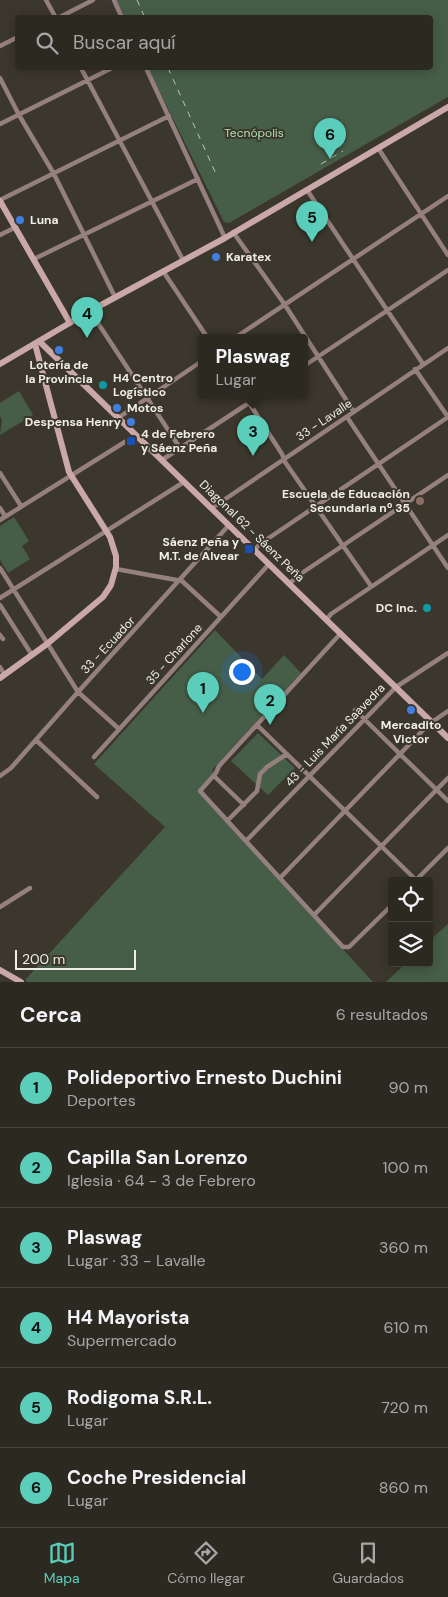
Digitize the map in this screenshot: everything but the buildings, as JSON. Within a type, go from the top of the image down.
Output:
[{"type":"street","points":[[46,0],[55,15]]},
{"type":"street","points":[[63,15],[93,0]]},
{"type":"street","points":[[114,0],[121,15]]},
{"type":"street","points":[[0,46],[15,39]]},
{"type":"street","points":[[82,70],[183,260]]},
{"type":"street","points":[[0,124],[108,70]]},
{"type":"street","points":[[147,70],[224,238]]},
{"type":"street","points":[[0,78],[19,115],[54,174],[115,297]]},
{"type":"street","points":[[0,364],[90,311],[224,238],[448,107]]},
{"type":"street","points":[[70,323],[0,201],[169,116]]},
{"type":"street","points":[[378,148],[448,255]]},
{"type":"street","points":[[34,260],[198,179]]},
{"type":"street","points":[[307,190],[423,364]]},
{"type":"street","points":[[241,334],[448,196]]},
{"type":"street","points":[[0,235],[16,227]]},
{"type":"street","points":[[233,232],[303,334]]},
{"type":"street","points":[[308,363],[448,270]]},
{"type":"street","points":[[163,271],[204,334]]},
{"type":"street","points":[[90,311],[180,448]]},
{"type":"street","points":[[308,341],[354,412]]},
{"type":"street","points":[[0,667],[2,676],[47,644],[103,597],[111,585],[116,569],[115,551],[106,531],[70,476],[37,343]]},
{"type":"street","name":"Diagonal 62 - Sáenz Peña","points":[[37,343],[212,508],[448,738]]},
{"type":"street","name":"33 - Lavalle","points":[[212,508],[448,348]]},
{"type":"street","points":[[118,418],[198,363]]},
{"type":"street","points":[[255,550],[448,417],[415,369]]},
{"type":"street","points":[[247,399],[284,459],[371,586]]},
{"type":"street","points":[[162,460],[256,399]]},
{"type":"street","points":[[346,417],[448,568]]},
{"type":"street","points":[[0,520],[136,435]]},
{"type":"street","points":[[0,473],[21,506]]},
{"type":"street","points":[[290,583],[448,475]]},
{"type":"street","points":[[0,598],[184,482]]},
{"type":"street","points":[[0,508],[5,516]]},
{"type":"street","name":"33 - Ecuador","points":[[0,776],[11,768],[229,525]]},
{"type":"street","points":[[327,619],[330,614],[448,535]]},
{"type":"street","name":"35 - Charlone","points":[[94,758],[269,564]]},
{"type":"street","points":[[0,568],[78,692],[119,729]]},
{"type":"street","points":[[116,569],[180,580],[222,617]]},
{"type":"street","points":[[0,605],[32,655]]},
{"type":"street","points":[[341,633],[219,766],[214,776],[200,791],[346,949],[388,908]]},
{"type":"street","name":"43 - Luis María Saavedra","points":[[246,841],[396,687],[448,653]]},
{"type":"street","points":[[355,710],[448,800]]},
{"type":"street","points":[[280,878],[432,722],[448,711]]},
{"type":"street","points":[[257,726],[413,877]]},
{"type":"street","points":[[36,740],[97,797]]},
{"type":"street","points":[[227,821],[257,791],[260,774],[287,754]]},
{"type":"street","points":[[214,776],[244,805]]},
{"type":"street","points":[[314,915],[448,778]]},
{"type":"street","points":[[419,877],[448,848]]},
{"type":"street","points":[[0,907],[30,888]]},
{"type":"street","points":[[0,970],[21,982]]},
{"type":"green space","name":"Tecnópolis","points":[[116,0],[448,0],[448,97],[229,223],[224,222],[149,70],[433,70],[433,15],[123,15]]},
{"type":"green space","points":[[19,391],[33,415],[0,435],[2,420],[0,416],[0,403]]},
{"type":"green space","points":[[14,517],[29,541],[22,546],[30,559],[8,573],[0,560],[0,526]]},
{"type":"green space","points":[[215,630],[262,679],[284,655],[301,673],[212,770],[214,772],[198,791],[373,982],[27,982],[25,980],[165,827],[94,764]]},
{"type":"green space","points":[[258,733],[295,768],[268,795],[231,761]]},
{"type":"green space","points":[[448,924],[448,982],[386,982],[402,967],[433,967],[433,937]]},
{"type":"railway","points":[[137,0],[144,15]]},
{"type":"railway","points":[[169,70],[217,176]]},
{"type":"railway","points":[[321,164],[343,151]]},
{"type":"place","name":"Coche Presidencial","points":[[330,159]]},
{"type":"place","name":"Luna","points":[[20,220]]},
{"type":"place","name":"Rodigoma S.R.L.","points":[[312,242]]},
{"type":"place","name":"Karatex","points":[[216,257]]},
{"type":"place","name":"H4 Mayorista","points":[[87,338]]},
{"type":"place","name":"Lotería de la Provincia","points":[[59,350]]},
{"type":"place","name":"H4 Centro Logístico","points":[[103,385]]},
{"type":"place","name":"Motos","points":[[117,408]]},
{"type":"place","name":"Despensa Henry","points":[[131,422]]},
{"type":"place","name":"4 de Febrero y Sáenz Peña","points":[[131,441]]},
{"type":"place","name":"Plaswag","points":[[253,456]]},
{"type":"place","name":"Escuela de Educación Secundaria nº 35","points":[[420,501]]},
{"type":"place","name":"Sáenz Peña y M.T. de Alvear","points":[[249,549]]},
{"type":"place","name":"DC Inc.","points":[[427,608]]},
{"type":"place","name":"Mercadito Victor","points":[[411,710]]},
{"type":"place","name":"Polideportivo Ernesto Duchini","points":[[203,713]]},
{"type":"place","name":"Capilla San Lorenzo","points":[[270,725]]}]
